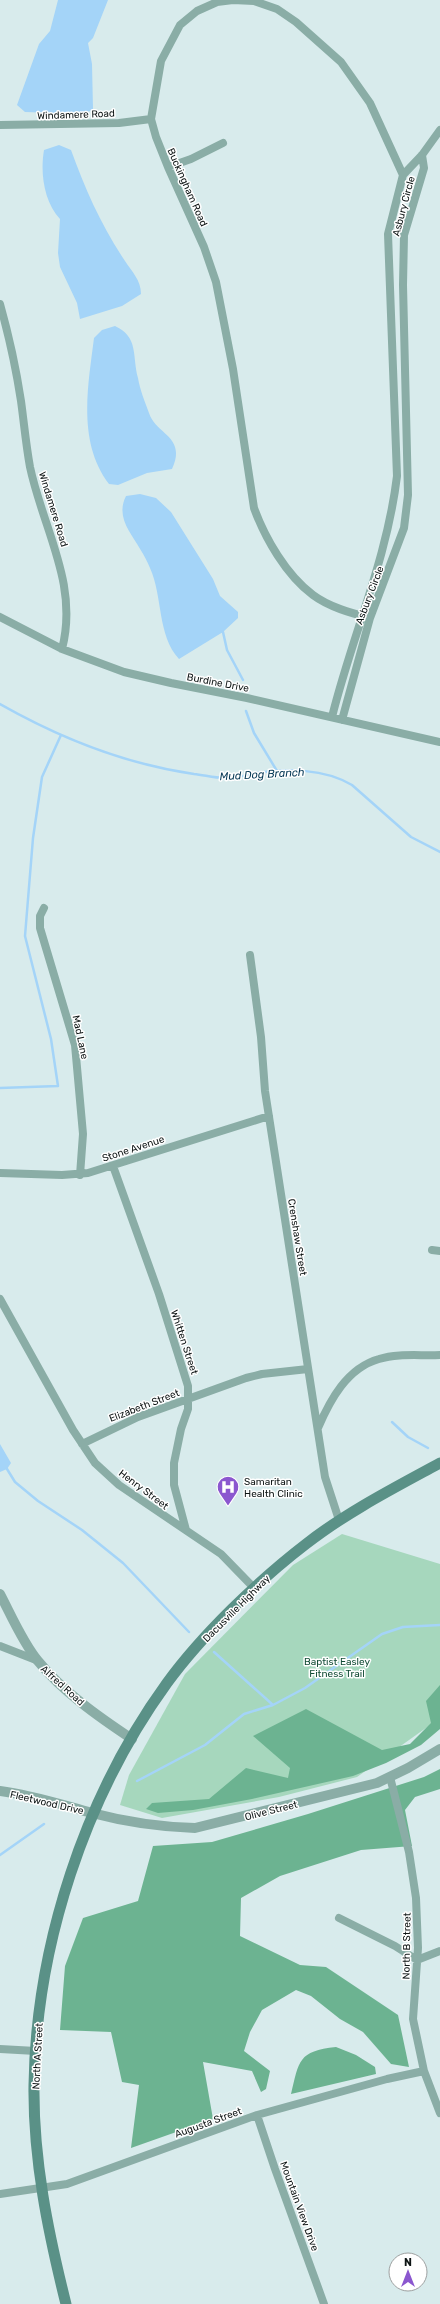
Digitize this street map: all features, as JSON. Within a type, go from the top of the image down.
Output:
[{"type":"main road","name":"Dacusville Highway","points":[[94,1814],[132,1739],[168,1683],[208,1635],[254,1588],[306,1544],[339,1520],[440,1463]]},
{"type":"main road","name":"North A Street","points":[[66,2304],[41,2188],[34,2087],[36,2052],[43,1983],[51,1942],[65,1892],[94,1814]]},
{"type":"street","name":"Buckingham Road","points":[[366,617],[339,609],[313,595],[283,561],[261,526],[251,493],[233,369],[216,282],[204,247],[168,168],[151,119],[161,61],[180,25],[197,11],[217,2],[254,1],[277,9],[296,22],[341,62],[370,103],[403,175]]},
{"type":"street","name":"Windamere Road","points":[[0,125],[119,123],[151,119]]},
{"type":"street","name":"Asbury Circle","points":[[342,720],[393,510],[397,476],[388,234],[403,175],[422,155],[440,130]]},
{"type":"street","points":[[168,168],[191,160],[223,143]]},
{"type":"street","name":"Asbury Circle","points":[[332,717],[344,668],[404,528],[408,495],[408,476],[403,286],[404,235],[424,168],[422,155]]},
{"type":"street","points":[[390,286],[403,286]]},
{"type":"street","name":"Windamere Road","points":[[0,304],[15,363],[30,467],[62,575],[68,605],[67,631],[62,649]]},
{"type":"street","points":[[395,425],[406,424]]},
{"type":"street","points":[[397,476],[408,476]]},
{"type":"street","name":"Burdine Drive","points":[[0,617],[62,649],[124,672],[440,742]]},
{"type":"street","name":"Mad Lane","points":[[44,908],[40,916],[40,928],[75,1045],[83,1134],[80,1174]]},
{"type":"street","name":"Crenshaw Street","points":[[250,955],[269,1116],[325,1477],[339,1520]]},
{"type":"street","name":"Stone Avenue","points":[[0,1173],[80,1174],[113,1166],[269,1116]]},
{"type":"street","name":"Whitten Street","points":[[113,1166],[159,1294],[188,1386],[190,1398],[174,1463],[174,1485],[186,1530]]},
{"type":"street","name":"Henry Street","points":[[1,1301],[82,1444],[95,1462],[119,1485],[221,1554],[254,1588]]},
{"type":"street","points":[[318,1429],[327,1408],[343,1384],[360,1367],[385,1358],[440,1356]]},
{"type":"street","name":"Elizabeth Street","points":[[82,1444],[138,1417],[262,1374],[308,1369]]},
{"type":"street","name":"Alfred Road","points":[[0,1594],[36,1660],[52,1677],[106,1721],[132,1739]]},
{"type":"street","points":[[0,1646],[36,1660]]},
{"type":"street","name":"Olive Street","points":[[94,1814],[136,1823],[195,1828],[377,1783],[440,1749]]},
{"type":"street","name":"North B Street","points":[[390,1777],[409,1852],[416,1898],[417,1960],[413,2019],[424,2071],[440,2114]]},
{"type":"street","name":"Fleetwood Drive","points":[[0,1792],[24,1795],[94,1814]]},
{"type":"street","points":[[339,1918],[395,1946],[417,1960],[440,1951]]},
{"type":"street","points":[[0,2049],[36,2052]]},
{"type":"street","name":"Augusta Street","points":[[0,2194],[67,2184],[257,2115],[387,2079],[424,2071]]},
{"type":"street","name":"Mountain View Drive","points":[[257,2115],[274,2169],[324,2304]]},
{"type":"green space","name":"Baptist Easley Fitness Trail","points":[[342,1534],[440,1564],[440,1718],[357,1777],[279,1797],[162,1818],[120,1805],[129,1775],[185,1674],[293,1565]]},
{"type":"green space","points":[[440,1685],[440,1729],[421,1745],[386,1763],[353,1776],[252,1799],[193,1810],[158,1813],[146,1809],[152,1803],[209,1799],[246,1768],[288,1778],[290,1768],[253,1736],[306,1709],[382,1750],[410,1744],[431,1723],[426,1701]]},
{"type":"green space","points":[[440,1769],[440,1789],[415,1797],[405,1810],[412,1846],[361,1850],[280,1876],[241,1898],[240,1936],[300,1965],[326,1967],[398,2015],[409,2067],[391,2064],[363,2032],[340,2019],[311,1996],[296,1990],[262,2010],[250,2032],[244,2051],[270,2071],[266,2089],[261,2092],[252,2071],[203,2062],[213,2119],[131,2148],[139,2085],[122,2082],[111,2032],[60,2030],[65,1966],[83,1918],[138,1901],[153,1846],[212,1842],[308,1814],[424,1777]]},
{"type":"green space","points":[[336,2047],[356,2055],[375,2067],[376,2074],[291,2094],[296,2073],[302,2060],[314,2051]]},
{"type":"water","points":[[58,0],[108,0],[93,38],[88,43],[92,64],[93,109],[85,114],[25,112],[17,105],[39,44],[50,31]]},
{"type":"water","points":[[59,145],[71,150],[101,221],[136,276],[141,289],[141,294],[122,306],[80,319],[77,303],[60,267],[58,253],[60,219],[50,204],[44,187],[44,150]]},
{"type":"water","points":[[115,326],[123,330],[131,341],[140,387],[149,413],[158,426],[169,437],[176,449],[176,458],[172,469],[147,473],[118,485],[109,484],[99,468],[92,450],[87,413],[89,375],[94,338],[102,330]]},
{"type":"water","points":[[140,494],[156,498],[171,512],[213,579],[220,596],[238,612],[238,618],[223,632],[179,659],[167,639],[157,591],[150,568],[123,518],[122,509],[126,496]]},
{"type":"water","points":[[0,1444],[11,1463],[7,1469],[0,1472]]},
{"type":"waterway","points":[[223,632],[227,650],[243,680]]},
{"type":"waterway","name":"Mud Dog Branch","points":[[0,704],[46,728],[94,748],[143,764],[168,770],[220,778],[232,778],[257,773],[281,771],[306,771],[329,775],[341,779],[352,785],[411,837],[440,852]]},
{"type":"waterway","points":[[246,711],[254,733],[277,771]]},
{"type":"waterway","points":[[0,1088],[58,1086],[51,1039],[25,936],[33,838],[42,777],[61,735]]},
{"type":"waterway","points":[[392,1422],[408,1437],[428,1448]]},
{"type":"waterway","points":[[7,1469],[15,1482],[38,1501],[82,1530],[123,1563],[189,1632]]},
{"type":"waterway","points":[[137,1781],[205,1745],[244,1714],[273,1705],[305,1688],[382,1634],[403,1627],[440,1625]]},
{"type":"waterway","points":[[214,1652],[273,1705]]},
{"type":"waterway","points":[[0,1855],[44,1824]]},
{"type":"place","name":"Samaritan Health Clinic","points":[[228,1506]]}]
